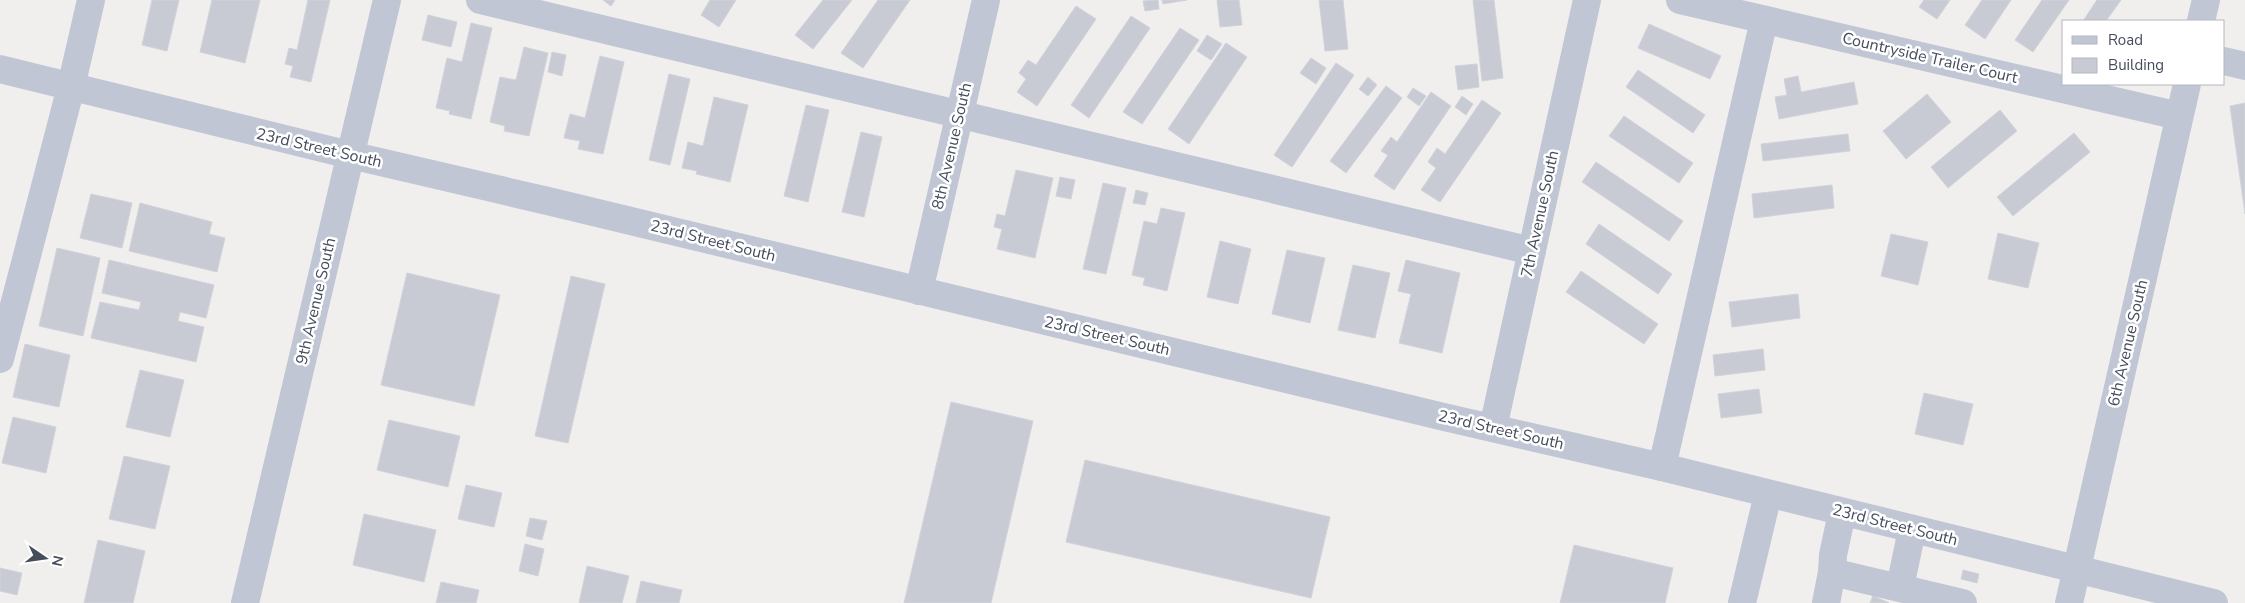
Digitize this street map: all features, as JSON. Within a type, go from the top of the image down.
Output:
[{"type":"street","points":[[0,359],[71,87],[90,0]]},
{"type":"street","name":"9th Avenue South","points":[[245,603],[387,0]]},
{"type":"street","points":[[480,0],[1532,252]]},
{"type":"street","name":"8th Avenue South","points":[[919,291],[986,0]]},
{"type":"street","name":"7th Avenue South","points":[[1492,428],[1587,0]]},
{"type":"street","name":"Countryside Trailer Court","points":[[1680,0],[2179,116]]},
{"type":"street","points":[[2201,20],[2206,0]]},
{"type":"street","points":[[1662,467],[1764,20]]},
{"type":"street","points":[[2225,61],[2245,66]]},
{"type":"street","name":"23rd Street South","points":[[0,69],[350,155],[1662,467],[1842,513],[2214,603]]},
{"type":"street","name":"6th Avenue South","points":[[2069,603],[2187,85]]},
{"type":"street","points":[[1742,603],[1768,494]]},
{"type":"street","points":[[1826,603],[1833,555],[1842,513]]},
{"type":"street","points":[[1900,587],[1912,530]]},
{"type":"street","points":[[1832,572],[1964,603]]},
{"type":"building","points":[[152,0],[179,0],[167,51],[142,45]]},
{"type":"building","points":[[212,0],[260,0],[245,63],[200,52]]},
{"type":"building","points":[[308,0],[330,0],[311,82],[290,77],[293,66],[285,64],[289,48],[297,50]]},
{"type":"building","points":[[603,0],[615,0],[611,6]]},
{"type":"building","points":[[710,0],[736,0],[719,27],[701,15]]},
{"type":"building","points":[[823,0],[852,0],[813,49],[795,35]]},
{"type":"building","points":[[878,0],[910,0],[863,68],[841,53]]},
{"type":"building","points":[[1158,0],[1159,9],[1145,11],[1143,1]]},
{"type":"building","points":[[1162,0],[1187,0],[1163,4]]},
{"type":"building","points":[[1217,0],[1239,0],[1242,25],[1220,27]]},
{"type":"building","points":[[1319,0],[1343,0],[1348,49],[1325,51]]},
{"type":"building","points":[[1473,0],[1494,0],[1503,78],[1482,81]]},
{"type":"building","points":[[1924,0],[1950,0],[1937,19],[1919,7]]},
{"type":"building","points":[[1982,0],[2011,0],[1985,39],[1965,25]]},
{"type":"building","points":[[2042,0],[2069,0],[2033,52],[2015,40]]},
{"type":"building","points":[[2097,0],[2121,0],[2107,20],[2084,20]]},
{"type":"building","points":[[1076,6],[1096,19],[1037,106],[1017,92],[1026,79],[1019,73],[1028,60],[1036,65]]},
{"type":"building","points":[[428,15],[457,22],[451,47],[422,40]]},
{"type":"building","points":[[1131,16],[1150,28],[1089,118],[1071,105]]},
{"type":"building","points":[[471,23],[492,28],[471,119],[449,114],[450,111],[436,108],[447,58],[462,62]]},
{"type":"building","points":[[1649,24],[1721,56],[1710,79],[1638,48]]},
{"type":"building","points":[[1180,28],[1199,40],[1142,124],[1123,112]]},
{"type":"building","points":[[1207,35],[1222,44],[1211,60],[1197,51]]},
{"type":"building","points":[[1226,43],[1247,57],[1189,144],[1168,129]]},
{"type":"building","points":[[524,47],[548,53],[529,136],[504,131],[505,126],[490,122],[500,77],[516,80]]},
{"type":"building","points":[[552,52],[566,55],[562,76],[548,72]]},
{"type":"building","points":[[600,56],[624,62],[603,154],[578,149],[580,141],[564,138],[570,114],[585,118]]},
{"type":"building","points":[[1311,58],[1326,68],[1316,84],[1300,73]]},
{"type":"building","points":[[1336,63],[1354,75],[1292,167],[1274,155]]},
{"type":"building","points":[[1477,64],[1479,87],[1458,90],[1455,66]]},
{"type":"building","points":[[1638,70],[1705,115],[1693,133],[1626,87]]},
{"type":"building","points":[[669,74],[690,79],[670,165],[649,160]]},
{"type":"building","points":[[1798,76],[1801,92],[1854,82],[1858,104],[1779,119],[1775,97],[1787,95],[1784,79]]},
{"type":"building","points":[[1368,77],[1377,85],[1368,96],[1359,89]]},
{"type":"building","points":[[1386,86],[1402,98],[1346,173],[1330,161]]},
{"type":"building","points":[[1413,88],[1426,96],[1419,106],[1407,97]]},
{"type":"building","points":[[1431,92],[1451,106],[1394,190],[1374,176],[1388,155],[1381,151],[1391,137],[1397,142]]},
{"type":"building","points":[[1927,94],[1951,122],[1906,159],[1883,131]]},
{"type":"building","points":[[1462,96],[1473,104],[1466,115],[1455,107]]},
{"type":"building","points":[[714,97],[748,105],[730,182],[696,174],[697,171],[682,168],[688,142],[703,146]]},
{"type":"building","points":[[1482,100],[1501,113],[1440,202],[1421,190],[1436,168],[1428,162],[1437,148],[1445,154]]},
{"type":"building","points":[[2245,103],[2245,214],[2230,106]]},
{"type":"building","points":[[806,105],[829,110],[808,202],[784,196]]},
{"type":"building","points":[[2000,110],[2017,131],[1948,188],[1931,167]]},
{"type":"building","points":[[1624,116],[1693,163],[1679,183],[1609,136]]},
{"type":"building","points":[[861,132],[882,137],[864,217],[842,212]]},
{"type":"building","points":[[2074,133],[2090,152],[2013,216],[1997,197]]},
{"type":"building","points":[[1848,134],[1850,151],[1763,161],[1761,144]]},
{"type":"building","points":[[1596,162],[1683,221],[1669,241],[1582,182]]},
{"type":"building","points":[[1016,170],[1053,178],[1035,258],[997,249],[1002,229],[994,227],[997,214],[1005,216]]},
{"type":"building","points":[[1060,177],[1075,180],[1071,199],[1056,196]]},
{"type":"building","points":[[1103,183],[1126,188],[1106,274],[1083,269]]},
{"type":"building","points":[[1832,185],[1834,208],[1754,218],[1752,194]]},
{"type":"building","points":[[1136,190],[1148,193],[1145,205],[1133,203]]},
{"type":"building","points":[[91,194],[132,203],[122,248],[80,238]]},
{"type":"building","points":[[140,203],[212,222],[209,234],[225,238],[217,272],[129,251]]},
{"type":"building","points":[[1161,208],[1185,213],[1167,291],[1143,285],[1145,278],[1132,275],[1144,221],[1157,224]]},
{"type":"building","points":[[1599,224],[1672,274],[1658,294],[1586,244]]},
{"type":"building","points":[[1998,233],[2039,243],[2028,288],[1988,279]]},
{"type":"building","points":[[1891,234],[1928,242],[1918,285],[1881,276]]},
{"type":"building","points":[[1220,241],[1251,249],[1238,304],[1207,297]]},
{"type":"building","points":[[57,248],[100,258],[83,336],[39,326]]},
{"type":"building","points":[[1287,250],[1325,258],[1310,323],[1272,314]]},
{"type":"building","points":[[109,260],[214,285],[206,318],[180,312],[178,321],[204,327],[196,362],[91,338],[100,302],[139,310],[141,302],[102,293]]},
{"type":"building","points":[[1406,260],[1460,273],[1442,353],[1399,343],[1411,294],[1398,291]]},
{"type":"building","points":[[1353,265],[1390,273],[1375,338],[1338,330]]},
{"type":"building","points":[[1581,271],[1658,324],[1644,344],[1566,292]]},
{"type":"building","points":[[407,273],[500,295],[474,406],[381,385]]},
{"type":"building","points":[[571,276],[605,284],[568,443],[535,436]]},
{"type":"building","points":[[1798,294],[1800,318],[1732,327],[1729,302]]},
{"type":"building","points":[[25,344],[70,355],[59,407],[13,397]]},
{"type":"building","points":[[1763,349],[1765,370],[1715,376],[1713,355]]},
{"type":"building","points":[[140,370],[184,380],[170,437],[126,427]]},
{"type":"building","points":[[1759,389],[1762,413],[1721,418],[1718,394]]},
{"type":"building","points":[[1924,393],[1973,404],[1963,445],[1915,434]]},
{"type":"building","points":[[951,402],[1033,421],[991,603],[904,603]]},
{"type":"building","points":[[13,417],[56,427],[46,473],[2,463]]},
{"type":"building","points":[[389,420],[460,436],[448,487],[377,470]]},
{"type":"building","points":[[124,456],[170,466],[155,529],[109,519]]},
{"type":"building","points":[[1085,460],[1330,517],[1311,598],[1066,542]]},
{"type":"building","points":[[466,485],[502,493],[494,527],[458,519]]},
{"type":"building","points":[[364,514],[436,530],[424,582],[353,565]]},
{"type":"building","points":[[530,518],[547,521],[542,540],[526,536]]},
{"type":"building","points":[[98,540],[145,551],[133,603],[84,603]]},
{"type":"building","points":[[525,544],[544,549],[538,576],[519,571]]},
{"type":"building","points":[[1574,545],[1673,568],[1665,603],[1560,603]]},
{"type":"building","points":[[587,566],[629,576],[622,603],[579,603]]},
{"type":"building","points":[[0,568],[22,573],[17,595],[0,591]]},
{"type":"building","points":[[1963,570],[1979,574],[1977,583],[1961,579]]},
{"type":"building","points":[[641,581],[682,590],[679,603],[636,603]]},
{"type":"building","points":[[441,582],[479,590],[476,603],[436,603]]},
{"type":"building","points":[[1873,596],[1889,603],[1870,603]]},
{"type":"building","points":[[1873,596],[1889,603],[1870,603]]}]
